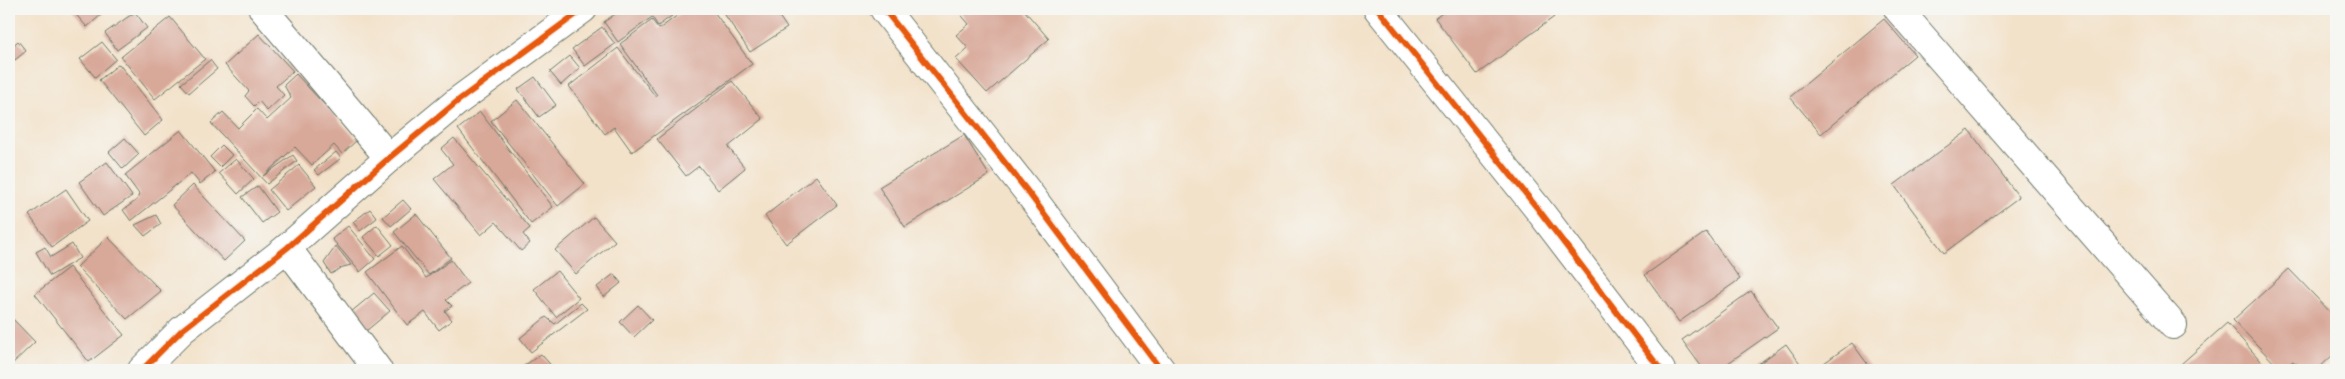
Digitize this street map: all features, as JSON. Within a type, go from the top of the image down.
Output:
[{"type":"street","points":[[263,9],[389,158]]},
{"type":"street","points":[[142,370],[182,330],[287,248],[389,158],[459,100],[583,9]]},
{"type":"street","points":[[884,9],[1028,192],[1161,370]]},
{"type":"street","points":[[1378,9],[1538,209],[1661,370]]},
{"type":"street","points":[[1898,9],[2173,325]]},
{"type":"street","points":[[287,248],[378,370]]},
{"type":"building","points":[[71,9],[108,9],[87,27]]},
{"type":"building","points":[[622,9],[669,9],[673,15],[658,26],[652,17],[618,42],[604,22]]},
{"type":"building","points":[[686,9],[712,9],[752,64],[632,152],[614,127],[605,134],[569,86],[618,48],[655,96],[657,95],[620,44],[652,20],[659,29]]},
{"type":"building","points":[[721,9],[774,9],[787,28],[750,52]]},
{"type":"building","points":[[956,9],[1023,9],[1049,39],[987,93],[956,59],[968,48],[956,35],[969,24]]},
{"type":"building","points":[[1448,9],[1548,9],[1554,17],[1477,74],[1435,18]]},
{"type":"building","points":[[135,12],[147,28],[117,50],[105,33]]},
{"type":"building","points":[[170,17],[205,59],[155,99],[121,57]]},
{"type":"building","points":[[1884,19],[1915,55],[1821,134],[1790,97]]},
{"type":"building","points":[[602,27],[615,44],[585,66],[572,49]]},
{"type":"building","points":[[259,34],[293,71],[276,86],[284,95],[267,111],[259,101],[254,106],[245,96],[249,91],[225,65]]},
{"type":"building","points":[[18,41],[26,51],[15,60],[9,49]]},
{"type":"building","points":[[102,42],[116,59],[95,77],[80,59]]},
{"type":"building","points":[[570,56],[580,68],[561,85],[550,72]]},
{"type":"building","points":[[210,60],[217,69],[189,93],[181,84]]},
{"type":"building","points":[[119,64],[163,120],[144,136],[99,80]]},
{"type":"building","points":[[296,74],[357,140],[342,154],[334,145],[312,165],[295,147],[263,176],[293,155],[297,161],[267,184],[211,123],[223,112],[238,128],[257,109],[267,120],[291,98],[284,85]]},
{"type":"building","points":[[535,77],[556,105],[539,117],[518,89]]},
{"type":"building","points":[[732,81],[763,119],[728,147],[745,168],[718,190],[699,166],[686,176],[657,139]]},
{"type":"building","points":[[517,100],[585,184],[558,206],[491,121]]},
{"type":"building","points":[[480,112],[553,207],[531,224],[458,129]]},
{"type":"building","points":[[181,130],[215,172],[200,184],[191,173],[131,221],[123,210],[137,200],[139,194],[125,175]]},
{"type":"building","points":[[1969,130],[2019,197],[1944,253],[1894,185]]},
{"type":"building","points":[[964,135],[989,175],[905,227],[879,187]]},
{"type":"building","points":[[125,138],[139,154],[123,169],[109,152]]},
{"type":"building","points":[[454,138],[530,228],[523,234],[530,243],[521,251],[496,222],[481,235],[434,179],[453,164],[441,149]]},
{"type":"building","points":[[222,145],[232,155],[220,167],[210,157]]},
{"type":"building","points":[[336,152],[341,158],[319,175],[314,170]]},
{"type":"building","points":[[236,159],[254,179],[238,194],[219,173]]},
{"type":"building","points":[[107,162],[132,196],[103,216],[79,182]]},
{"type":"building","points":[[299,165],[316,186],[286,211],[269,190]]},
{"type":"building","points":[[816,176],[837,205],[786,244],[765,216]]},
{"type":"building","points":[[193,185],[245,241],[224,261],[172,205]]},
{"type":"building","points":[[258,186],[277,212],[262,223],[242,197]]},
{"type":"building","points":[[66,189],[88,221],[52,247],[29,215]]},
{"type":"building","points":[[403,200],[411,209],[391,226],[383,217]]},
{"type":"building","points":[[370,209],[377,218],[360,231],[353,222]]},
{"type":"building","points":[[416,214],[451,258],[429,275],[394,232]]},
{"type":"building","points":[[156,215],[161,224],[145,236],[135,225]]},
{"type":"building","points":[[594,217],[615,241],[576,274],[555,250]]},
{"type":"building","points":[[377,225],[393,245],[379,256],[363,237]]},
{"type":"building","points":[[348,226],[375,259],[360,272],[332,239]]},
{"type":"building","points":[[1706,232],[1740,279],[1679,322],[1645,275]]},
{"type":"building","points":[[108,237],[161,291],[127,319],[77,267]]},
{"type":"building","points":[[72,244],[80,258],[50,276],[36,252],[45,247],[51,257]]},
{"type":"building","points":[[336,246],[351,265],[331,274],[324,263]]},
{"type":"building","points":[[402,246],[426,278],[451,260],[468,283],[446,300],[452,306],[445,311],[452,320],[439,330],[425,312],[407,325],[367,272]]},
{"type":"building","points":[[69,267],[124,335],[89,362],[35,294]]},
{"type":"building","points":[[2289,269],[2336,318],[2336,352],[2317,370],[2302,370],[2293,361],[2281,370],[2233,320]]},
{"type":"building","points":[[557,271],[579,298],[556,317],[534,289]]},
{"type":"building","points":[[614,274],[621,283],[604,297],[597,287]]},
{"type":"building","points":[[1751,291],[1778,328],[1718,370],[1704,370],[1682,340]]},
{"type":"building","points":[[374,293],[390,311],[366,331],[351,312]]},
{"type":"building","points":[[581,303],[587,309],[531,352],[520,338],[546,317],[555,324]]},
{"type":"building","points":[[638,305],[652,320],[634,337],[620,322]]},
{"type":"building","points":[[9,315],[35,342],[9,367]]},
{"type":"building","points":[[2227,323],[2269,370],[2186,370],[2181,364]]},
{"type":"building","points":[[1852,343],[1872,370],[1819,370],[1817,368]]},
{"type":"building","points":[[1786,344],[1804,369],[1750,370]]},
{"type":"building","points":[[541,354],[555,370],[518,370]]},
{"type":"cycle path","points":[[142,370],[182,330],[287,248],[389,158],[459,100],[583,9]]},
{"type":"cycle path","points":[[884,9],[1028,192],[1161,370]]},
{"type":"cycle path","points":[[1378,9],[1538,209],[1661,370]]}]
